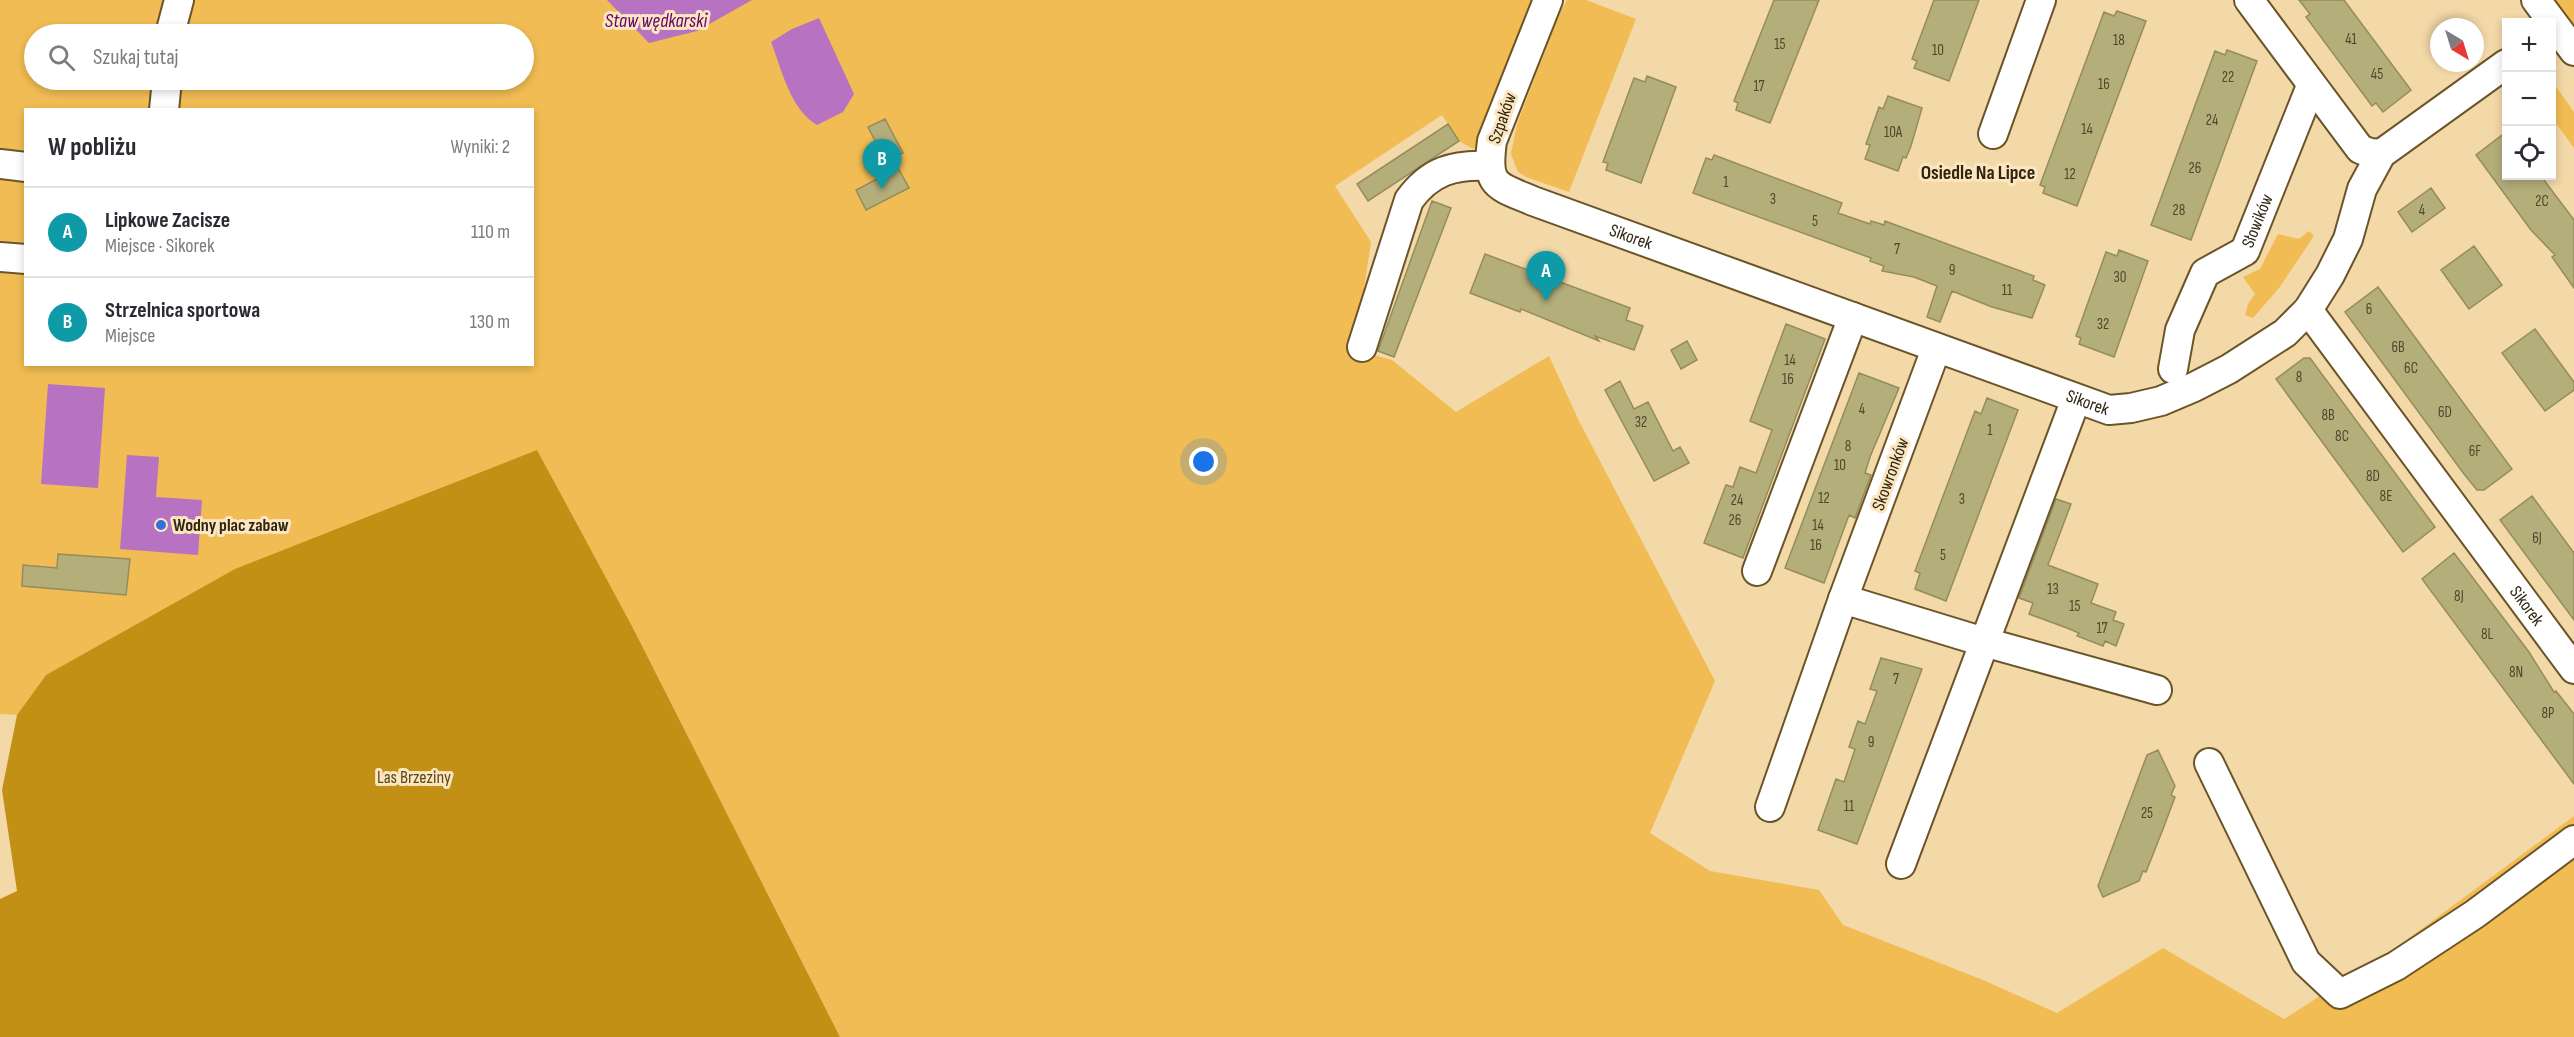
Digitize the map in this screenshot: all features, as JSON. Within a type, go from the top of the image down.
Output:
[{"type":"street","points":[[173,24],[179,0]]},
{"type":"street","name":"Szpaków","points":[[1362,347],[1409,200],[1418,188],[1449,168],[1489,166],[1492,141],[1548,0]]},
{"type":"street","points":[[1993,134],[2041,0]]},
{"type":"street","points":[[2249,0],[2360,149],[2381,154]]},
{"type":"street","points":[[2536,0],[2547,18]]},
{"type":"street","points":[[2556,31],[2574,51]]},
{"type":"street","name":"Sikorek","points":[[1489,166],[1493,177],[1501,187],[1533,201],[2076,399],[2109,410],[2131,408],[2161,401],[2229,369],[2285,333],[2308,310],[2348,239],[2362,189],[2381,154],[2502,67]]},
{"type":"street","name":"Słowików","points":[[2174,369],[2180,330],[2205,273],[2245,251],[2311,86]]},
{"type":"street","points":[[164,108],[166,90]]},
{"type":"street","points":[[0,164],[24,167]]},
{"type":"street","points":[[0,257],[24,260]]},
{"type":"street","name":"Sikorek","points":[[2308,310],[2574,669]]},
{"type":"street","points":[[1757,571],[1853,317]]},
{"type":"street","name":"Skowronków","points":[[1770,807],[1843,599],[1936,349]]},
{"type":"street","points":[[1900,864],[2076,399]]},
{"type":"street","points":[[1843,599],[1984,642],[2157,690]]},
{"type":"street","points":[[2209,763],[2306,962],[2340,994],[2396,966],[2475,914],[2574,840]]},
{"type":"shaded area","points":[[0,0],[1536,0],[1479,146],[1473,149],[1459,141],[1442,115],[1335,186],[1371,242],[1364,289],[1350,346],[1355,350],[1392,360],[1456,412],[1549,356],[1580,423],[1715,681],[1650,833],[1710,871],[1819,890],[1843,925],[1983,980],[2057,1013],[2163,948],[2284,1019],[2397,947],[2574,816],[2574,1037],[840,1037],[633,628],[536,451],[46,675],[17,715],[0,714]]},
{"type":"shaded area","points":[[1567,0],[1586,0],[1636,19],[1569,192],[1518,172],[1511,154],[1517,124],[1559,15]]},
{"type":"shaded area","points":[[2552,0],[2574,0],[2574,30]]},
{"type":"shaded area","points":[[2556,87],[2574,112],[2574,148],[2556,123]]},
{"type":"shaded area","points":[[2309,231],[2314,236],[2279,288],[2253,318],[2245,315],[2248,304],[2255,294],[2243,277],[2260,269],[2278,234],[2299,239]]},
{"type":"green space","name":"Las Brzeziny","points":[[537,450],[633,628],[840,1037],[0,1037],[0,899],[17,891],[2,790],[17,715],[46,675],[235,569]]},
{"type":"water","name":"Staw wędkarski","points":[[607,0],[752,0],[697,31],[649,43]]},
{"type":"water","points":[[819,18],[854,94],[843,112],[817,125],[808,118],[793,99],[771,42],[792,29]]},
{"type":"water","points":[[48,384],[105,388],[98,488],[41,484]]},
{"type":"water","name":"Wodny plac zabaw","points":[[127,455],[159,457],[156,497],[202,500],[198,555],[120,549]]},
{"type":"building","points":[[1774,0],[1819,0],[1770,123],[1736,110],[1738,103],[1734,101]]},
{"type":"building","points":[[1934,0],[1979,0],[1949,81],[1914,68],[1917,61],[1912,59]]},
{"type":"building","points":[[2299,0],[2344,0],[2411,90],[2383,112],[2376,103],[2372,106],[2306,17],[2310,14]]},
{"type":"building","points":[[2117,11],[2146,21],[2077,206],[2043,193],[2045,187],[2040,185],[2104,12],[2114,16]]},
{"type":"building","points":[[2227,50],[2257,61],[2191,240],[2151,225],[2215,51],[2225,55]]},
{"type":"building","points":[[1647,76],[1676,87],[1641,183],[1606,170],[1608,163],[1603,162],[1634,78],[1645,82]]},
{"type":"building","points":[[1888,96],[1922,108],[1911,146],[1906,158],[1903,157],[1898,171],[1865,159],[1870,145],[1866,144],[1879,107],[1883,109]]},
{"type":"building","points":[[885,119],[903,153],[886,162],[868,127]]},
{"type":"building","points":[[1448,124],[1459,141],[1368,201],[1357,184]]},
{"type":"building","points":[[2502,135],[2502,180],[2544,180],[2574,220],[2574,288],[2552,257],[2555,255],[2531,230],[2476,155]]},
{"type":"building","points":[[1714,155],[1842,203],[1838,213],[1870,224],[1871,221],[1884,225],[1885,221],[2034,276],[2033,280],[2045,285],[2032,318],[1992,307],[1952,291],[1940,322],[1927,317],[1937,286],[1914,277],[1882,271],[1884,266],[1870,261],[1871,258],[1693,193],[1706,158],[1712,160]]},
{"type":"building","points":[[898,168],[909,188],[866,210],[856,190]]},
{"type":"building","points":[[2431,188],[2445,208],[2412,232],[2398,212]]},
{"type":"building","points":[[1432,201],[1451,208],[1394,357],[1378,351]]},
{"type":"building","points":[[2474,246],[2502,285],[2469,309],[2441,270]]},
{"type":"building","points":[[2119,250],[2148,261],[2114,357],[2079,344],[2081,338],[2076,336],[2106,252],[2117,256]]},
{"type":"building","points":[[1485,254],[1630,308],[1626,320],[1643,326],[1634,350],[1595,336],[1599,341],[1521,309],[1520,312],[1470,293]]},
{"type":"building","points":[[2378,287],[2512,469],[2484,490],[2477,490],[2464,474],[2345,312]]},
{"type":"building","points":[[1786,324],[1825,339],[1743,558],[1704,543],[1726,485],[1733,487],[1740,467],[1756,473],[1772,430],[1750,421]]},
{"type":"building","points":[[2535,329],[2574,382],[2574,390],[2545,411],[2502,353]]},
{"type":"building","points":[[1687,341],[1697,360],[1681,369],[1671,350]]},
{"type":"building","points":[[2304,358],[2310,358],[2435,527],[2403,552],[2276,379]]},
{"type":"building","points":[[1859,373],[1899,388],[1870,457],[1865,473],[1871,475],[1855,518],[1849,515],[1824,583],[1785,568]]},
{"type":"building","points":[[1620,381],[1634,409],[1648,402],[1673,451],[1680,447],[1689,463],[1654,481],[1605,390]]},
{"type":"building","points":[[1987,398],[2018,410],[1946,601],[1915,589],[1920,573],[1915,571],[1975,411],[1981,414]]},
{"type":"building","points":[[2532,496],[2574,553],[2574,620],[2500,520]]},
{"type":"building","points":[[2056,499],[2071,504],[2048,565],[2098,584],[2091,603],[2116,612],[2113,620],[2124,624],[2116,646],[2105,641],[2103,646],[2077,636],[2079,633],[2029,614],[2033,603],[2019,598]]},
{"type":"building","points":[[2454,553],[2529,652],[2554,692],[2556,691],[2574,714],[2574,784],[2422,579]]},
{"type":"building","points":[[58,554],[130,559],[126,595],[22,586],[23,565],[57,568]]},
{"type":"building","points":[[1881,658],[1922,669],[1857,844],[1818,830],[1836,779],[1844,782],[1855,749],[1849,747],[1858,721],[1865,724],[1877,691],[1870,689]]},
{"type":"building","points":[[2158,750],[2175,786],[2171,795],[2175,797],[2146,872],[2143,871],[2139,881],[2103,897],[2098,886],[2147,755]]},
{"type":"place","name":"Strzelnica sportowa","points":[[882,189]]},
{"type":"place","name":"Lipkowe Zacisze","points":[[1546,301]]},
{"type":"place","name":"Wodny plac zabaw","points":[[161,525]]},
{"type":"district","name":"Osiedle Na Lipce","points":[[1978,172]]}]
